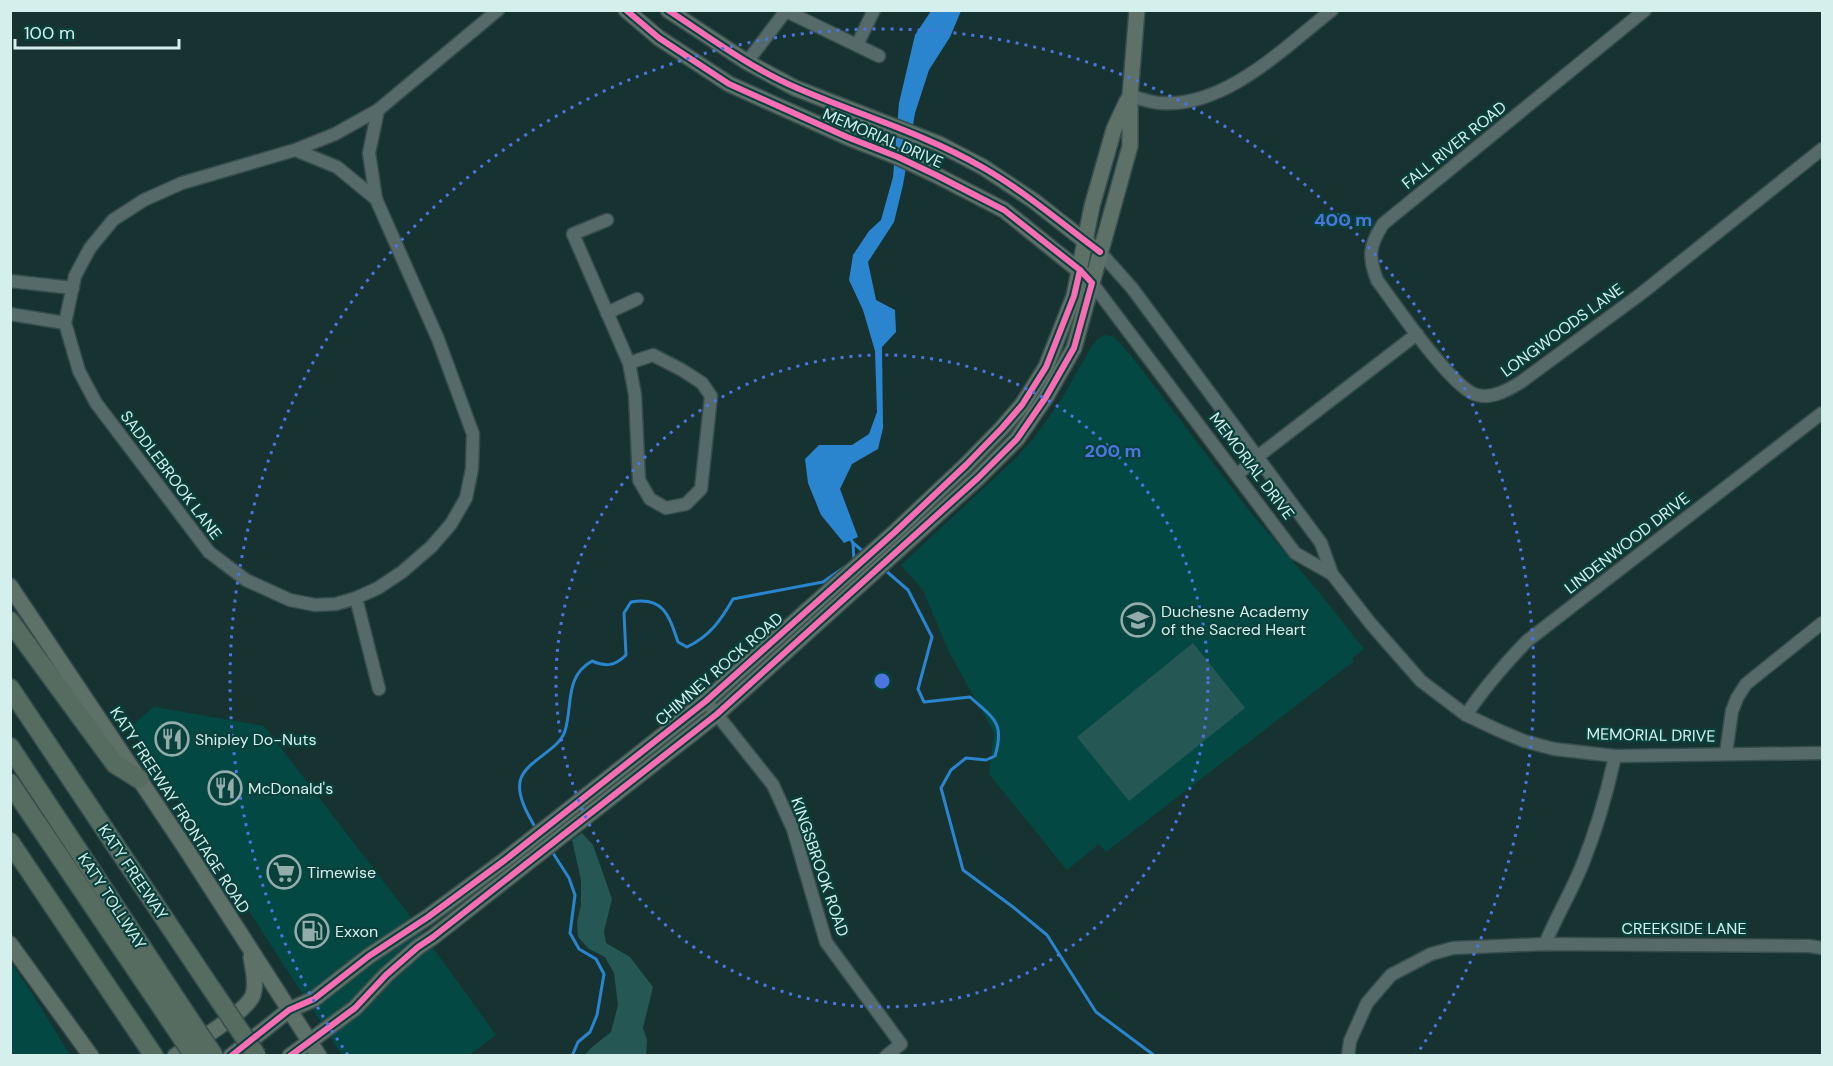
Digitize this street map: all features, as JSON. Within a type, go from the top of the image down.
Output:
[{"type":"highway","points":[[10,621],[115,764],[139,779]]},
{"type":"highway","name":"KATY FREEWAY","points":[[10,688],[257,1056]]},
{"type":"highway","name":"KATY TOLLWAY","points":[[10,747],[177,1016],[194,1056]]},
{"type":"highway","name":"KATY TOLLWAY","points":[[10,783],[177,1016],[214,1056]]},
{"type":"highway","points":[[10,842],[154,1056]]},
{"type":"main road","name":"MEMORIAL DRIVE","points":[[626,10],[659,38],[729,84],[846,137],[898,157],[1004,210],[1080,270],[1092,283]]},
{"type":"main road","name":"MEMORIAL DRIVE","points":[[668,10],[747,62],[795,88],[939,144],[983,167],[1034,201],[1100,252]]},
{"type":"main road","name":"CHIMNEY ROCK ROAD","points":[[291,1056],[355,1008],[418,946],[440,932],[717,714],[798,630],[901,537],[978,478],[1017,439],[1046,397],[1074,348],[1130,146],[1130,96],[1137,10]]},
{"type":"main road","name":"CHIMNEY ROCK ROAD","points":[[901,537],[1022,405],[1046,367],[1074,296],[1092,206],[1114,129],[1130,96]]},
{"type":"main road","points":[[966,465],[978,478]]},
{"type":"main road","name":"KATY FREEWAY FRONTAGE ROAD","points":[[10,586],[204,876],[249,950],[319,1056]]},
{"type":"main road","name":"CHIMNEY ROCK ROAD","points":[[231,1056],[289,1010],[314,999],[369,956],[428,917],[505,860],[798,630]]},
{"type":"main road","points":[[428,917],[440,932]]},
{"type":"main road","points":[[10,944],[91,1056]]},
{"type":"main road","points":[[175,1056],[245,1008],[253,994],[255,975],[249,950]]},
{"type":"street","name":"SADDLEBROOK LANE","points":[[378,110],[369,153],[376,199],[461,396],[473,434],[472,469],[466,498],[451,524],[431,547],[402,572],[378,588],[336,604],[315,605],[290,600],[246,580],[209,552],[96,403],[79,371],[65,323],[75,276],[90,248],[113,220],[144,200],[182,183],[295,150],[335,134],[378,110],[498,10]]},
{"type":"street","points":[[857,45],[874,10]]},
{"type":"street","points":[[1130,96],[1161,104],[1190,101],[1213,95],[1242,81],[1332,10]]},
{"type":"street","name":"FALL RIVER ROAD","points":[[1417,334],[1377,280],[1371,265],[1370,253],[1374,237],[1383,224],[1645,10]]},
{"type":"street","points":[[747,62],[784,11],[879,56]]},
{"type":"street","name":"LONGWOODS LANE","points":[[1417,334],[1453,379],[1477,395],[1500,394],[1521,382],[1642,293],[1822,149]]},
{"type":"street","name":"SADDLEBROOK LANE","points":[[295,150],[337,167],[376,199]]},
{"type":"street","points":[[607,220],[573,234],[628,363],[635,395],[639,480],[650,499],[666,508],[686,504],[700,489],[711,396],[702,383],[653,355],[628,363]]},
{"type":"street","name":"MEMORIAL DRIVE","points":[[1100,252],[1132,288],[1321,543],[1332,574],[1371,624],[1421,681],[1466,715],[1524,741],[1554,749],[1615,756],[1822,753]]},
{"type":"street","points":[[10,281],[72,288]]},
{"type":"street","name":"MEMORIAL DRIVE","points":[[1092,283],[1295,553],[1332,574]]},
{"type":"street","points":[[607,313],[637,299]]},
{"type":"street","points":[[10,314],[65,323]]},
{"type":"street","points":[[1237,475],[1257,457],[1417,334]]},
{"type":"street","name":"LINDENWOOD DRIVE","points":[[1466,715],[1501,668],[1527,641],[1822,413]]},
{"type":"street","points":[[356,598],[379,689]]},
{"type":"street","points":[[1726,753],[1732,711],[1746,684],[1822,623]]},
{"type":"street","name":"KINGSBROOK ROAD","points":[[706,701],[773,785],[793,829],[826,942],[901,1044],[886,1056]]},
{"type":"street","points":[[1545,944],[1582,865],[1605,801],[1615,756]]},
{"type":"street","name":"CREEKSIDE LANE","points":[[1348,1056],[1350,1041],[1367,1003],[1391,975],[1431,954],[1453,948],[1545,944],[1809,946],[1822,948]]},
{"type":"shaded area","name":"Duchesne Academy of the Sacred Heart","points":[[1105,335],[1114,337],[1132,357],[1251,513],[1364,649],[1352,658],[1354,661],[1106,852],[1099,844],[1067,870],[989,774],[994,733],[949,652],[923,590],[901,565],[1016,458],[1034,438],[1061,400],[1092,346]]},
{"type":"shaded area","points":[[1193,643],[1245,708],[1129,801],[1077,737]]},
{"type":"shaded area","points":[[154,707],[264,726],[410,916],[496,1035],[469,1055],[342,1055],[130,727]]},
{"type":"shaded area","points":[[582,833],[593,845],[612,899],[604,931],[606,943],[630,957],[653,987],[643,1028],[647,1040],[646,1055],[585,1055],[611,1032],[618,1005],[614,973],[605,957],[589,949],[578,937],[581,880],[572,840]]},
{"type":"shaded area","points":[[11,963],[33,995],[70,1055],[11,1055]]},
{"type":"water","points":[[931,11],[961,11],[950,37],[929,70],[915,113],[903,185],[894,222],[868,262],[876,300],[895,310],[896,332],[882,347],[883,428],[878,449],[852,464],[840,489],[858,537],[844,543],[821,515],[808,483],[805,459],[819,445],[852,445],[869,434],[877,412],[875,351],[863,310],[849,280],[853,255],[869,231],[881,220],[893,177],[899,103],[915,35]]},
{"type":"waterway","points":[[850,538],[853,543],[854,561]]},
{"type":"waterway","points":[[853,543],[864,552]]},
{"type":"waterway","points":[[537,830],[521,798],[521,778],[530,765],[562,738],[573,684],[577,675],[592,661],[606,665],[626,655],[624,613],[631,602],[642,601],[658,605],[668,616],[678,642],[687,647],[714,627],[733,599],[823,582],[846,566]]},
{"type":"waterway","points":[[885,570],[908,590],[932,637],[918,689],[924,702],[970,697],[991,716],[998,728],[999,736],[995,756],[986,760],[966,758],[951,770],[941,788],[963,870],[1047,935],[1096,1012],[1155,1056]]},
{"type":"waterway","points":[[551,850],[569,878],[575,895],[570,933],[579,949],[596,959],[604,974],[597,1015],[590,1032],[578,1042],[572,1056]]},
{"type":"cycle path","points":[[290,1056],[355,1008],[386,975],[418,947],[717,714],[978,478],[1017,439],[1046,397],[1074,348],[1092,283],[1080,270],[1004,210],[898,157],[847,137],[729,84],[659,38],[626,10]]},
{"type":"cycle path","points":[[668,10],[764,72],[820,98],[937,144],[982,167],[1028,197],[1100,252]]},
{"type":"cycle path","points":[[231,1056],[289,1010],[314,999],[369,956],[428,917],[505,860],[706,701],[895,532],[966,465],[1022,405],[1046,367],[1074,296],[1080,270]]},
{"type":"place","name":"Duchesne Academy of the Sacred Heart","points":[[1138,620]]},
{"type":"place","name":"Shipley Do-Nuts","points":[[172,739]]},
{"type":"place","name":"McDonald's","points":[[225,788]]},
{"type":"place","name":"Timewise","points":[[284,872]]},
{"type":"place","name":"Exxon","points":[[312,931]]}]
